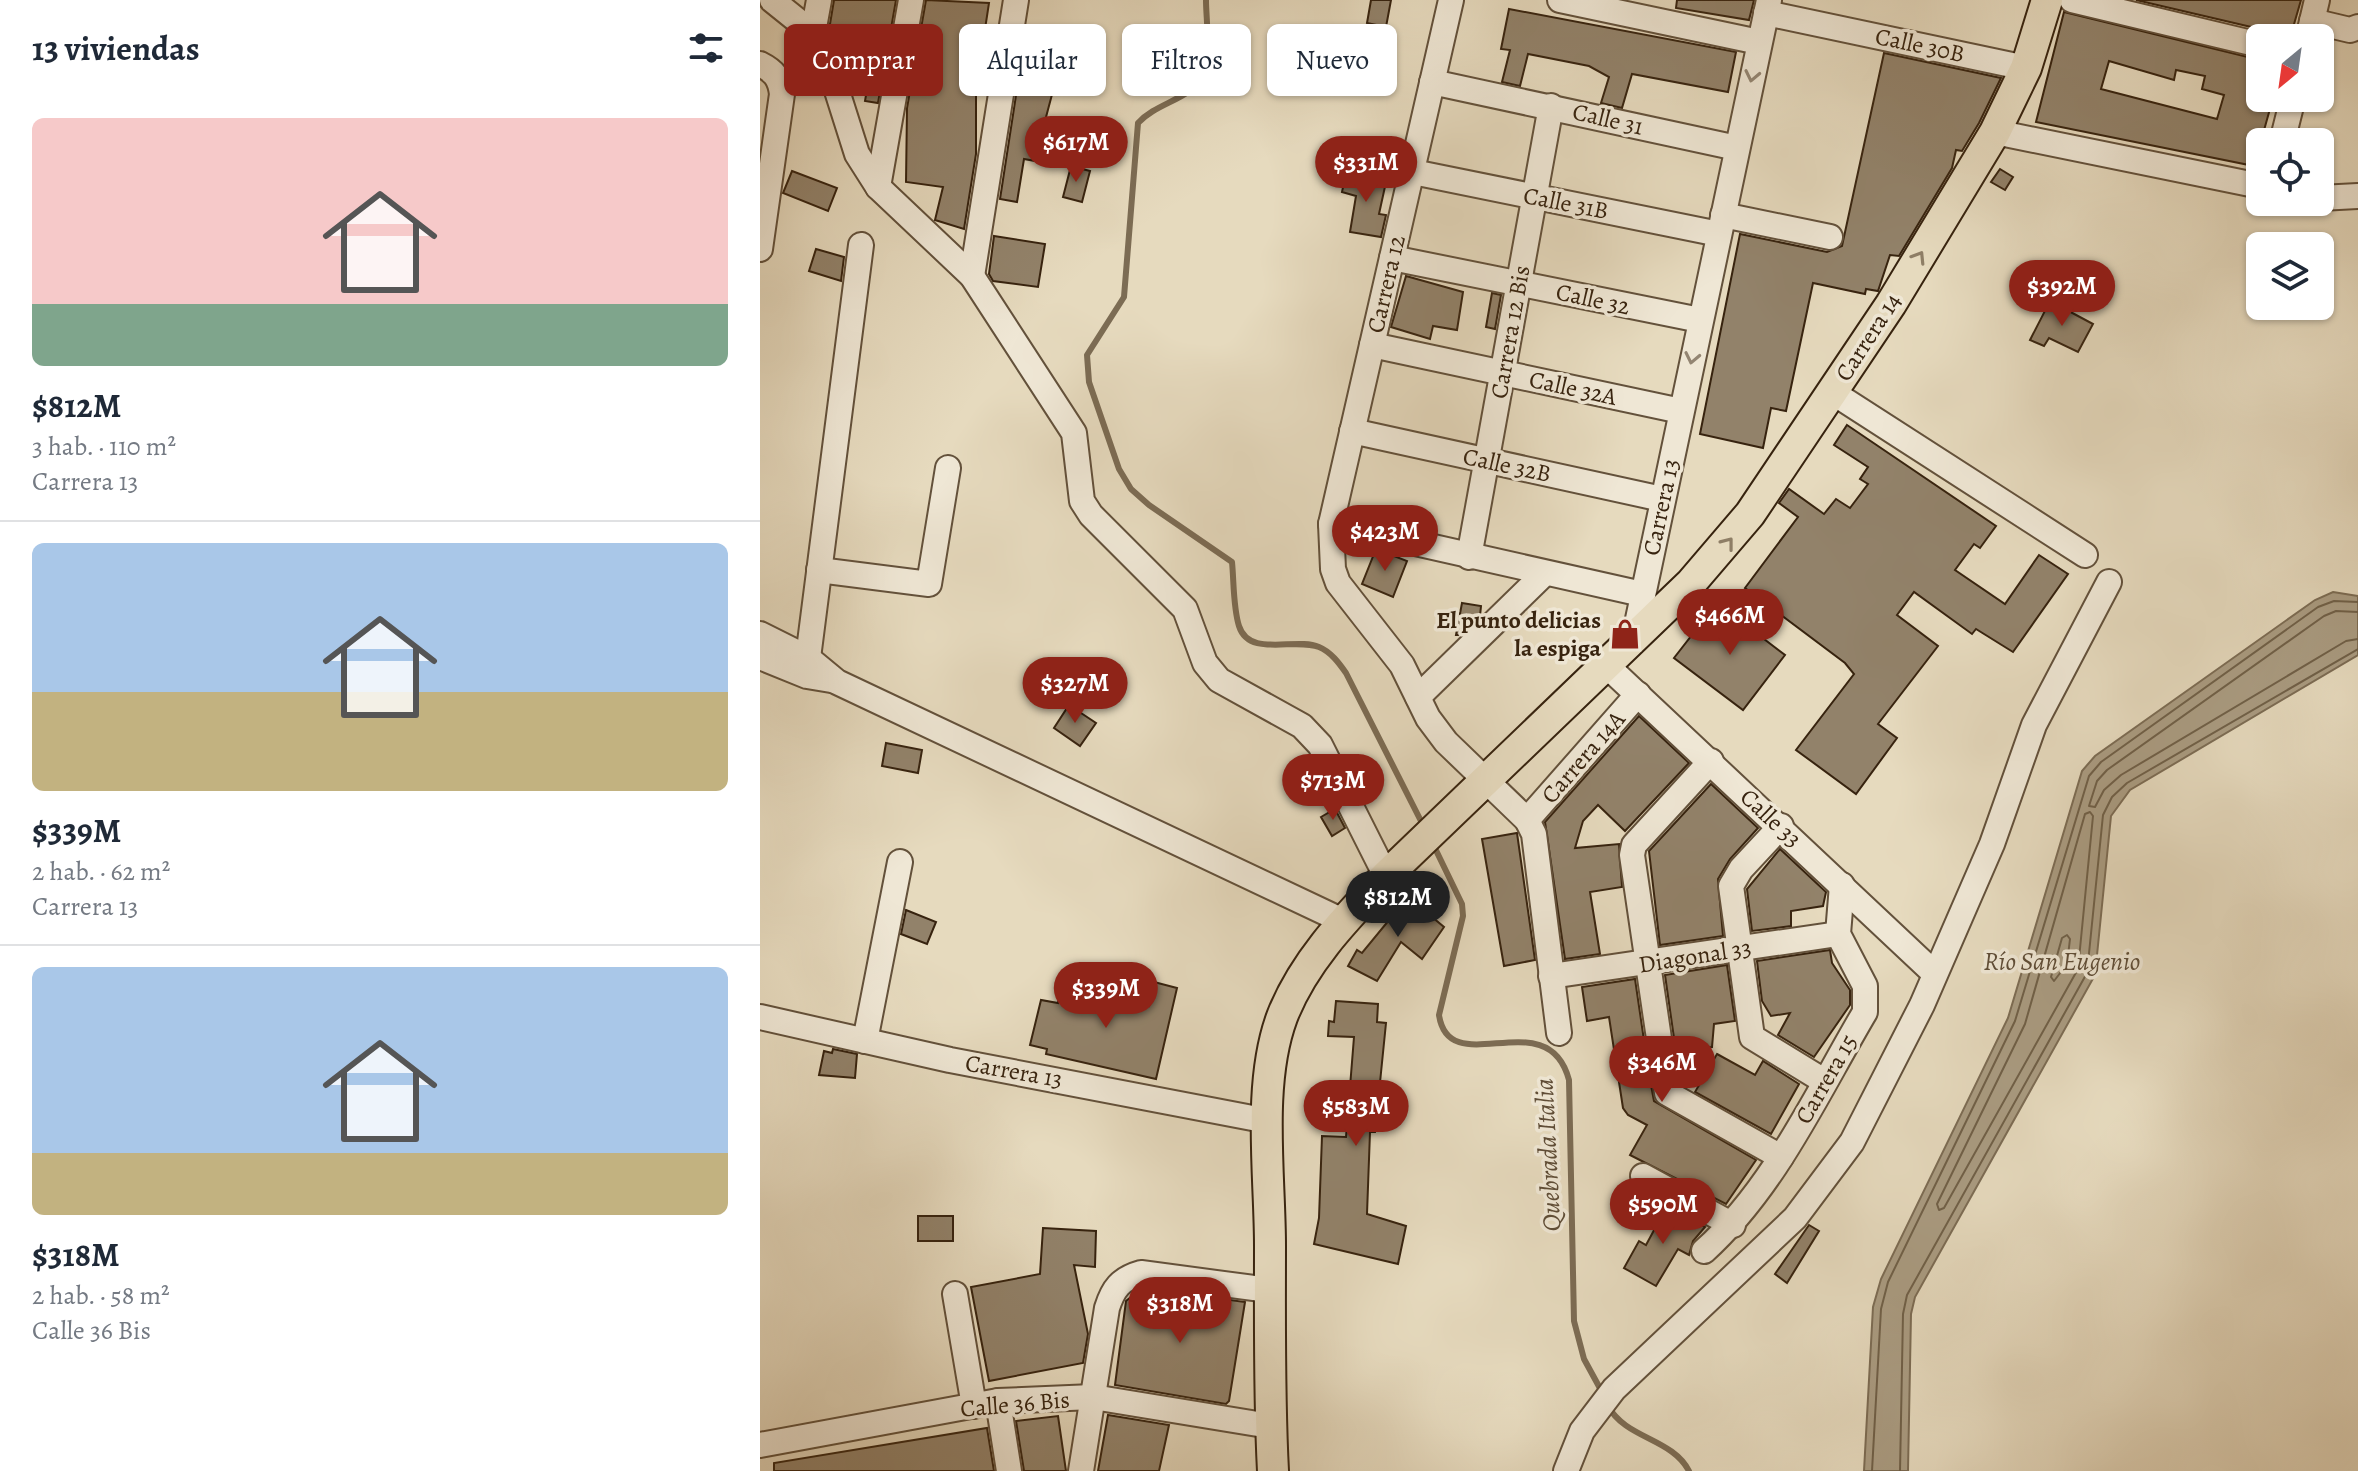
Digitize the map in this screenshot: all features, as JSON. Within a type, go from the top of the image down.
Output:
[{"type":"main road","name":"Carrera 14","points":[[1634,638],[1719,553],[1776,477],[1832,392],[1995,132],[2026,68],[2047,0]]},
{"type":"main road","points":[[1273,1471],[1268,1121],[1272,1050],[1283,1015],[1301,979],[1343,921],[1451,812],[1634,638]]},
{"type":"street","points":[[772,0],[802,24]]},
{"type":"street","points":[[815,24],[819,0]]},
{"type":"street","points":[[878,187],[911,0]]},
{"type":"street","points":[[972,276],[1016,0]]},
{"type":"street","name":"Carrera 12","points":[[1418,697],[1402,665],[1338,583],[1333,569],[1331,524],[1451,0]]},
{"type":"street","points":[[1563,0],[1759,42]]},
{"type":"street","points":[[2072,0],[2246,42]]},
{"type":"street","name":"Calle 30B","points":[[1767,7],[2026,68]]},
{"type":"street","name":"Carrera 13","points":[[1634,638],[1767,7]]},
{"type":"street","points":[[2312,20],[2350,30],[2358,27]]},
{"type":"street","points":[[760,64],[772,70],[781,82],[782,94],[760,249]]},
{"type":"street","name":"Calle 31","points":[[1432,82],[1737,148]]},
{"type":"street","points":[[839,96],[857,154],[878,187],[972,276],[1074,433],[1079,487],[1087,508],[1185,609],[1205,663],[1219,680],[1302,726],[1320,745],[1386,876]]},
{"type":"street","name":"Carrera 12 Bis","points":[[1469,557],[1551,106]]},
{"type":"street","points":[[1995,132],[2246,183]]},
{"type":"street","name":"Calle 31B","points":[[1413,172],[1535,197],[1721,225],[1830,237]]},
{"type":"street","points":[[808,658],[861,245]]},
{"type":"street","name":"Calle 32","points":[[1392,258],[1700,320]]},
{"type":"street","name":"Calle 32A","points":[[1372,345],[1681,411]]},
{"type":"street","points":[[1832,392],[2085,555]]},
{"type":"street","name":"Calle 32B","points":[[1352,431],[1662,499]]},
{"type":"street","points":[[819,570],[925,586],[929,584],[948,468]]},
{"type":"street","points":[[1331,524],[1642,594]]},
{"type":"street","points":[[1544,574],[1418,697],[1446,742],[1527,820],[1534,834],[1559,1033]]},
{"type":"street","points":[[1566,1471],[1596,1411],[1614,1389],[1795,1218],[1852,1142],[1891,1068],[1992,844],[2034,725],[2109,582]]},
{"type":"street","points":[[760,634],[808,658],[837,682]]},
{"type":"street","points":[[760,657],[807,676],[837,682],[1343,921]]},
{"type":"street","name":"Calle 33","points":[[1606,665],[1781,826],[1934,973]]},
{"type":"street","name":"Carrera 14A","points":[[1527,820],[1638,694]]},
{"type":"street","points":[[1711,761],[1634,845],[1647,964],[1667,1093],[1781,1157]]},
{"type":"street","points":[[1781,826],[1741,869],[1731,886],[1752,1037],[1824,1081]]},
{"type":"street","points":[[865,1041],[900,862]]},
{"type":"street","points":[[1838,934],[1842,885]]},
{"type":"street","name":"Diagonal 33","points":[[1551,976],[1838,934]]},
{"type":"street","name":"Carrera 15","points":[[1704,1251],[1733,1225],[1781,1157],[1865,1012],[1865,986],[1838,934]]},
{"type":"street","name":"Carrera 13","points":[[760,1017],[865,1041],[1268,1121]]},
{"type":"street","points":[[1643,1176],[1733,1225]]},
{"type":"street","points":[[1081,1471],[1107,1308],[1113,1290],[1127,1277],[1141,1273],[1269,1290]]},
{"type":"street","points":[[955,1294],[986,1404],[1009,1471]]},
{"type":"street","name":"Calle 36 Bis","points":[[760,1445],[986,1404],[1093,1397],[1270,1426]]},
{"type":"water","name":"Río San Eugenio","points":[[2333,592],[2358,596],[2358,655],[2130,790],[2111,816],[2095,975],[1915,1297],[1911,1314],[1908,1471],[1864,1471],[1873,1307],[1881,1279],[2008,1018],[2082,771],[2095,756],[2315,600]]},
{"type":"building","points":[[834,0],[896,0],[892,24],[830,24]]},
{"type":"building","points":[[926,0],[989,3],[986,24],[959,24],[959,96],[976,96],[976,154],[964,229],[935,220],[943,187],[906,182],[909,96],[943,96],[943,24],[922,24]]},
{"type":"building","points":[[1371,0],[1391,0],[1387,24],[1367,23]]},
{"type":"building","points":[[1677,0],[1754,0],[1749,20],[1676,8]]},
{"type":"building","points":[[2136,0],[2301,0],[2294,24],[2246,26]]},
{"type":"building","points":[[1509,9],[1736,52],[1728,92],[1632,74],[1622,108],[1601,103],[1609,77],[1589,66],[1528,54],[1520,86],[1502,82],[1510,50],[1501,49]]},
{"type":"building","points":[[2064,12],[2246,57],[2246,112],[2269,112],[2265,128],[2246,128],[2246,164],[2036,122]],"holes":[[[2109,61],[2174,80],[2176,70],[2205,76],[2202,89],[2224,95],[2217,119],[2101,89]]]},
{"type":"building","points":[[1884,53],[2001,78],[1979,123],[1962,151],[1956,150],[1952,168],[1899,256],[1890,255],[1878,291],[1866,289],[1865,294],[1813,283],[1786,411],[1771,408],[1763,448],[1700,434],[1740,234],[1827,252],[1842,246]]},
{"type":"building","points":[[866,96],[879,96],[878,103],[865,101]]},
{"type":"building","points":[[1016,96],[1052,96],[1041,136],[1050,137],[1046,163],[1024,159],[1017,202],[1000,199]]},
{"type":"building","points":[[1071,166],[1090,171],[1082,202],[1063,197]]},
{"type":"building","points":[[2000,169],[2013,177],[2005,190],[1991,182]]},
{"type":"building","points":[[792,171],[837,188],[828,211],[783,193]]},
{"type":"building","points":[[1346,173],[1386,182],[1379,214],[1386,215],[1381,237],[1350,232],[1356,196],[1342,192]]},
{"type":"building","points":[[994,236],[1045,244],[1038,287],[993,281],[989,274]]},
{"type":"building","points":[[816,249],[844,257],[841,281],[809,271]]},
{"type":"building","points":[[1406,276],[1463,292],[1457,330],[1433,326],[1430,339],[1391,327]]},
{"type":"building","points":[[1492,293],[1501,295],[1495,329],[1486,327]]},
{"type":"building","points":[[2050,301],[2093,324],[2078,352],[2049,338],[2044,346],[2030,340]]},
{"type":"building","points":[[1847,425],[1996,526],[1980,548],[1974,544],[1955,570],[2005,604],[2039,555],[2068,574],[2013,652],[1976,629],[1972,634],[1914,592],[1897,615],[1938,646],[1878,724],[1897,738],[1856,794],[1796,750],[1854,674],[1845,663],[1745,588],[1798,517],[1779,503],[1789,489],[1824,514],[1836,499],[1850,508],[1868,484],[1860,479],[1868,467],[1834,445]]},
{"type":"building","points":[[1376,549],[1407,561],[1393,597],[1362,584]]},
{"type":"building","points":[[1462,603],[1481,606],[1480,616],[1460,635],[1456,635]]},
{"type":"building","points":[[1717,603],[1785,655],[1743,710],[1674,658]]},
{"type":"building","points":[[1069,705],[1096,723],[1080,746],[1054,728]]},
{"type":"building","points":[[1639,716],[1689,763],[1625,831],[1598,805],[1583,821],[1575,848],[1619,844],[1622,887],[1590,892],[1600,954],[1565,959],[1545,822]]},
{"type":"building","points":[[886,743],[922,750],[918,773],[882,766]]},
{"type":"building","points":[[1711,784],[1758,828],[1730,859],[1718,879],[1723,936],[1660,945],[1649,851]]},
{"type":"building","points":[[1335,809],[1345,828],[1332,836],[1321,817]]},
{"type":"building","points":[[1517,833],[1535,960],[1504,966],[1482,839]]},
{"type":"building","points":[[1780,849],[1826,892],[1823,906],[1791,911],[1791,926],[1752,931],[1747,889]]},
{"type":"building","points":[[1408,897],[1444,927],[1422,959],[1401,942],[1377,981],[1348,966],[1357,950],[1362,953]]},
{"type":"building","points":[[906,910],[936,922],[927,944],[901,934]]},
{"type":"building","points":[[1830,950],[1832,963],[1850,990],[1850,1005],[1814,1057],[1778,1035],[1790,1013],[1771,1016],[1762,1001],[1757,961]]},
{"type":"building","points":[[1727,965],[1735,1021],[1714,1024],[1712,1047],[1676,1052],[1665,975]]},
{"type":"building","points":[[1635,979],[1647,1061],[1643,1061],[1648,1069],[1654,1101],[1756,1160],[1726,1204],[1630,1155],[1647,1125],[1628,1115],[1623,1108],[1609,1017],[1587,1021],[1582,987]]},
{"type":"building","points":[[1154,982],[1177,988],[1156,1079],[1046,1054],[1047,1049],[1030,1045],[1041,1000],[1058,1003],[1062,986],[1149,1006]]},
{"type":"building","points":[[1336,1001],[1378,1004],[1377,1022],[1386,1023],[1375,1132],[1370,1132],[1367,1214],[1406,1226],[1398,1264],[1314,1244],[1319,1218],[1322,1136],[1346,1137],[1354,1037],[1328,1036],[1329,1021],[1334,1022]]},
{"type":"building","points":[[833,1049],[857,1054],[855,1078],[819,1075],[824,1051],[832,1053]]},
{"type":"building","points":[[1717,1054],[1755,1075],[1763,1061],[1799,1084],[1771,1134],[1695,1092]]},
{"type":"building","points":[[1667,1206],[1705,1227],[1693,1241],[1689,1255],[1678,1249],[1656,1286],[1624,1268],[1639,1241],[1646,1245]]},
{"type":"building","points":[[918,1216],[953,1216],[953,1241],[918,1241]]},
{"type":"building","points":[[1809,1225],[1819,1231],[1787,1283],[1775,1274]]},
{"type":"building","points":[[1043,1228],[1096,1231],[1095,1267],[1074,1265],[1088,1334],[1083,1363],[989,1381],[971,1287],[1040,1274]]},
{"type":"building","points":[[1142,1288],[1245,1302],[1226,1404],[1115,1385],[1126,1301]]},
{"type":"building","points":[[1108,1415],[1169,1425],[1159,1471],[1098,1471]]},
{"type":"building","points":[[1058,1416],[1066,1471],[1024,1471],[1016,1421]]},
{"type":"building","points":[[987,1428],[994,1471],[774,1471],[774,1463]]},
{"type":"waterway","name":"Quebrada Italia","points":[[1206,0],[1208,48],[1199,82],[1138,123],[1124,297],[1087,355],[1089,382],[1119,469],[1131,489],[1149,505],[1232,562],[1236,611],[1244,636],[1262,644],[1319,647],[1341,665],[1425,829]]},
{"type":"waterway","name":"Quebrada Italia","points":[[1432,842],[1462,904],[1463,916],[1439,1015],[1447,1034],[1461,1043],[1521,1042],[1541,1046],[1558,1057],[1569,1080],[1574,1321],[1584,1359],[1602,1392]]},
{"type":"waterway","name":"Quebrada Italia","points":[[1608,1406],[1626,1425],[1672,1452],[1689,1471]]},
{"type":"place","name":"El punto delicias la espiga","points":[[1625,634]]}]
